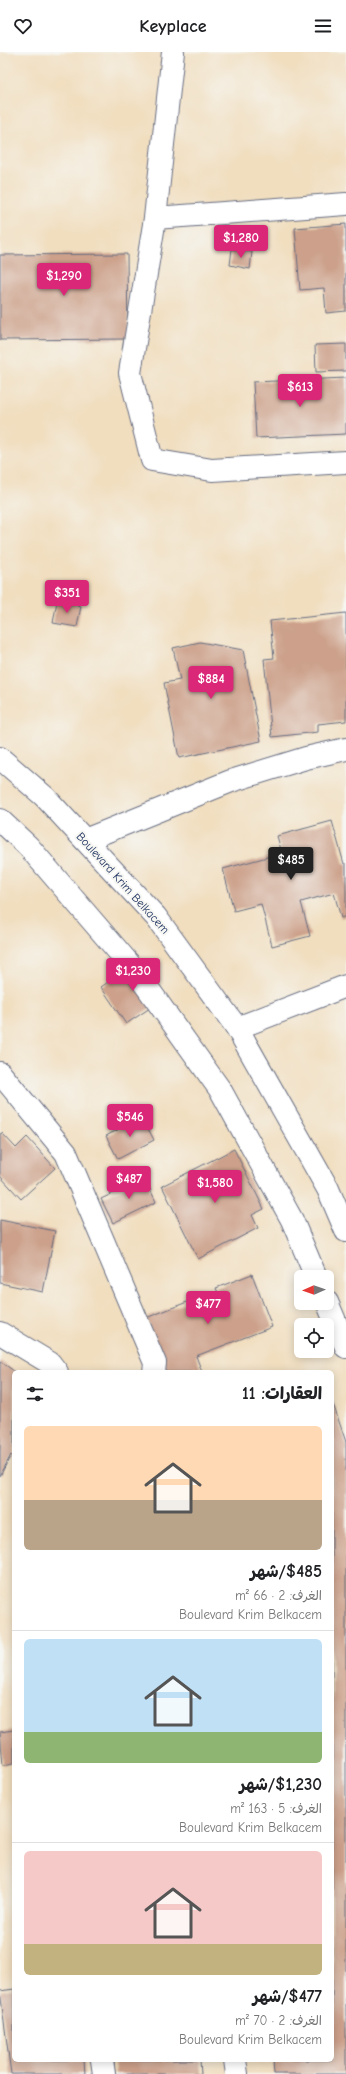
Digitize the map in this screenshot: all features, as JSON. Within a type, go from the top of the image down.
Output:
[{"type":"street","points":[[173,52],[155,218],[130,373],[152,460],[212,470],[346,462]]},
{"type":"street","points":[[155,218],[346,204]]},
{"type":"street","points":[[85,840],[231,781],[306,758],[346,749]]},
{"type":"street","name":"Boulevard Krim Belkacem","points":[[0,758],[45,797],[156,917],[237,1028],[328,1189],[346,1232]]},
{"type":"street","points":[[0,820],[28,846],[137,973],[221,1091],[292,1220],[313,1270]]},
{"type":"street","points":[[237,1028],[346,986]]},
{"type":"street","points":[[0,1073],[66,1153],[155,1363],[154,1370]]},
{"type":"street","points":[[330,1310],[346,1347]]},
{"type":"street","points":[[0,1333],[50,1363],[55,1370]]},
{"type":"street","points":[[102,2062],[104,2074]]},
{"type":"street","points":[[235,2062],[237,2074]]},
{"type":"building","points":[[346,224],[346,311],[326,313],[324,288],[300,290],[295,228]]},
{"type":"building","points":[[232,249],[252,252],[250,269],[230,265]]},
{"type":"building","points":[[127,254],[128,339],[0,340],[0,255]]},
{"type":"building","points":[[346,344],[346,371],[316,372],[315,345]]},
{"type":"building","points":[[346,378],[346,434],[256,438],[253,382]]},
{"type":"building","points":[[57,601],[81,606],[77,627],[53,623]]},
{"type":"building","points":[[346,613],[346,721],[318,724],[318,732],[272,737],[264,659],[274,658],[270,621]]},
{"type":"building","points":[[200,642],[243,650],[261,741],[179,758],[164,683],[180,680],[173,648]]},
{"type":"building","points":[[332,821],[344,864],[346,864],[346,916],[341,918],[334,893],[301,902],[310,936],[272,946],[261,904],[234,911],[223,869],[282,853],[277,836]]},
{"type":"building","points":[[140,960],[165,998],[126,1024],[101,987]]},
{"type":"building","points":[[142,1117],[154,1140],[118,1159],[106,1136]]},
{"type":"building","points":[[2,1133],[16,1148],[27,1137],[55,1168],[21,1199],[0,1176],[0,1134]]},
{"type":"building","points":[[234,1149],[264,1209],[252,1215],[258,1228],[198,1259],[162,1186]]},
{"type":"building","points":[[145,1178],[156,1202],[113,1223],[101,1199]]},
{"type":"building","points":[[0,1220],[55,1231],[43,1292],[0,1283]]},
{"type":"building","points":[[252,1274],[272,1327],[196,1356],[201,1370],[165,1370],[146,1318],[200,1297],[206,1311],[223,1305],[216,1288]]},
{"type":"building","points":[[0,1361],[13,1370],[12,1456],[11,1455],[0,1476]]},
{"type":"building","points":[[334,1407],[346,1442],[346,2074],[274,2074],[273,2062],[334,2062]]},
{"type":"building","points":[[12,1730],[12,1763],[3,1765],[0,1732]]},
{"type":"building","points":[[12,1989],[12,2062],[84,2062],[85,2074],[11,2074],[0,1991]]},
{"type":"building","points":[[114,2062],[200,2062],[201,2074],[115,2074]]}]
